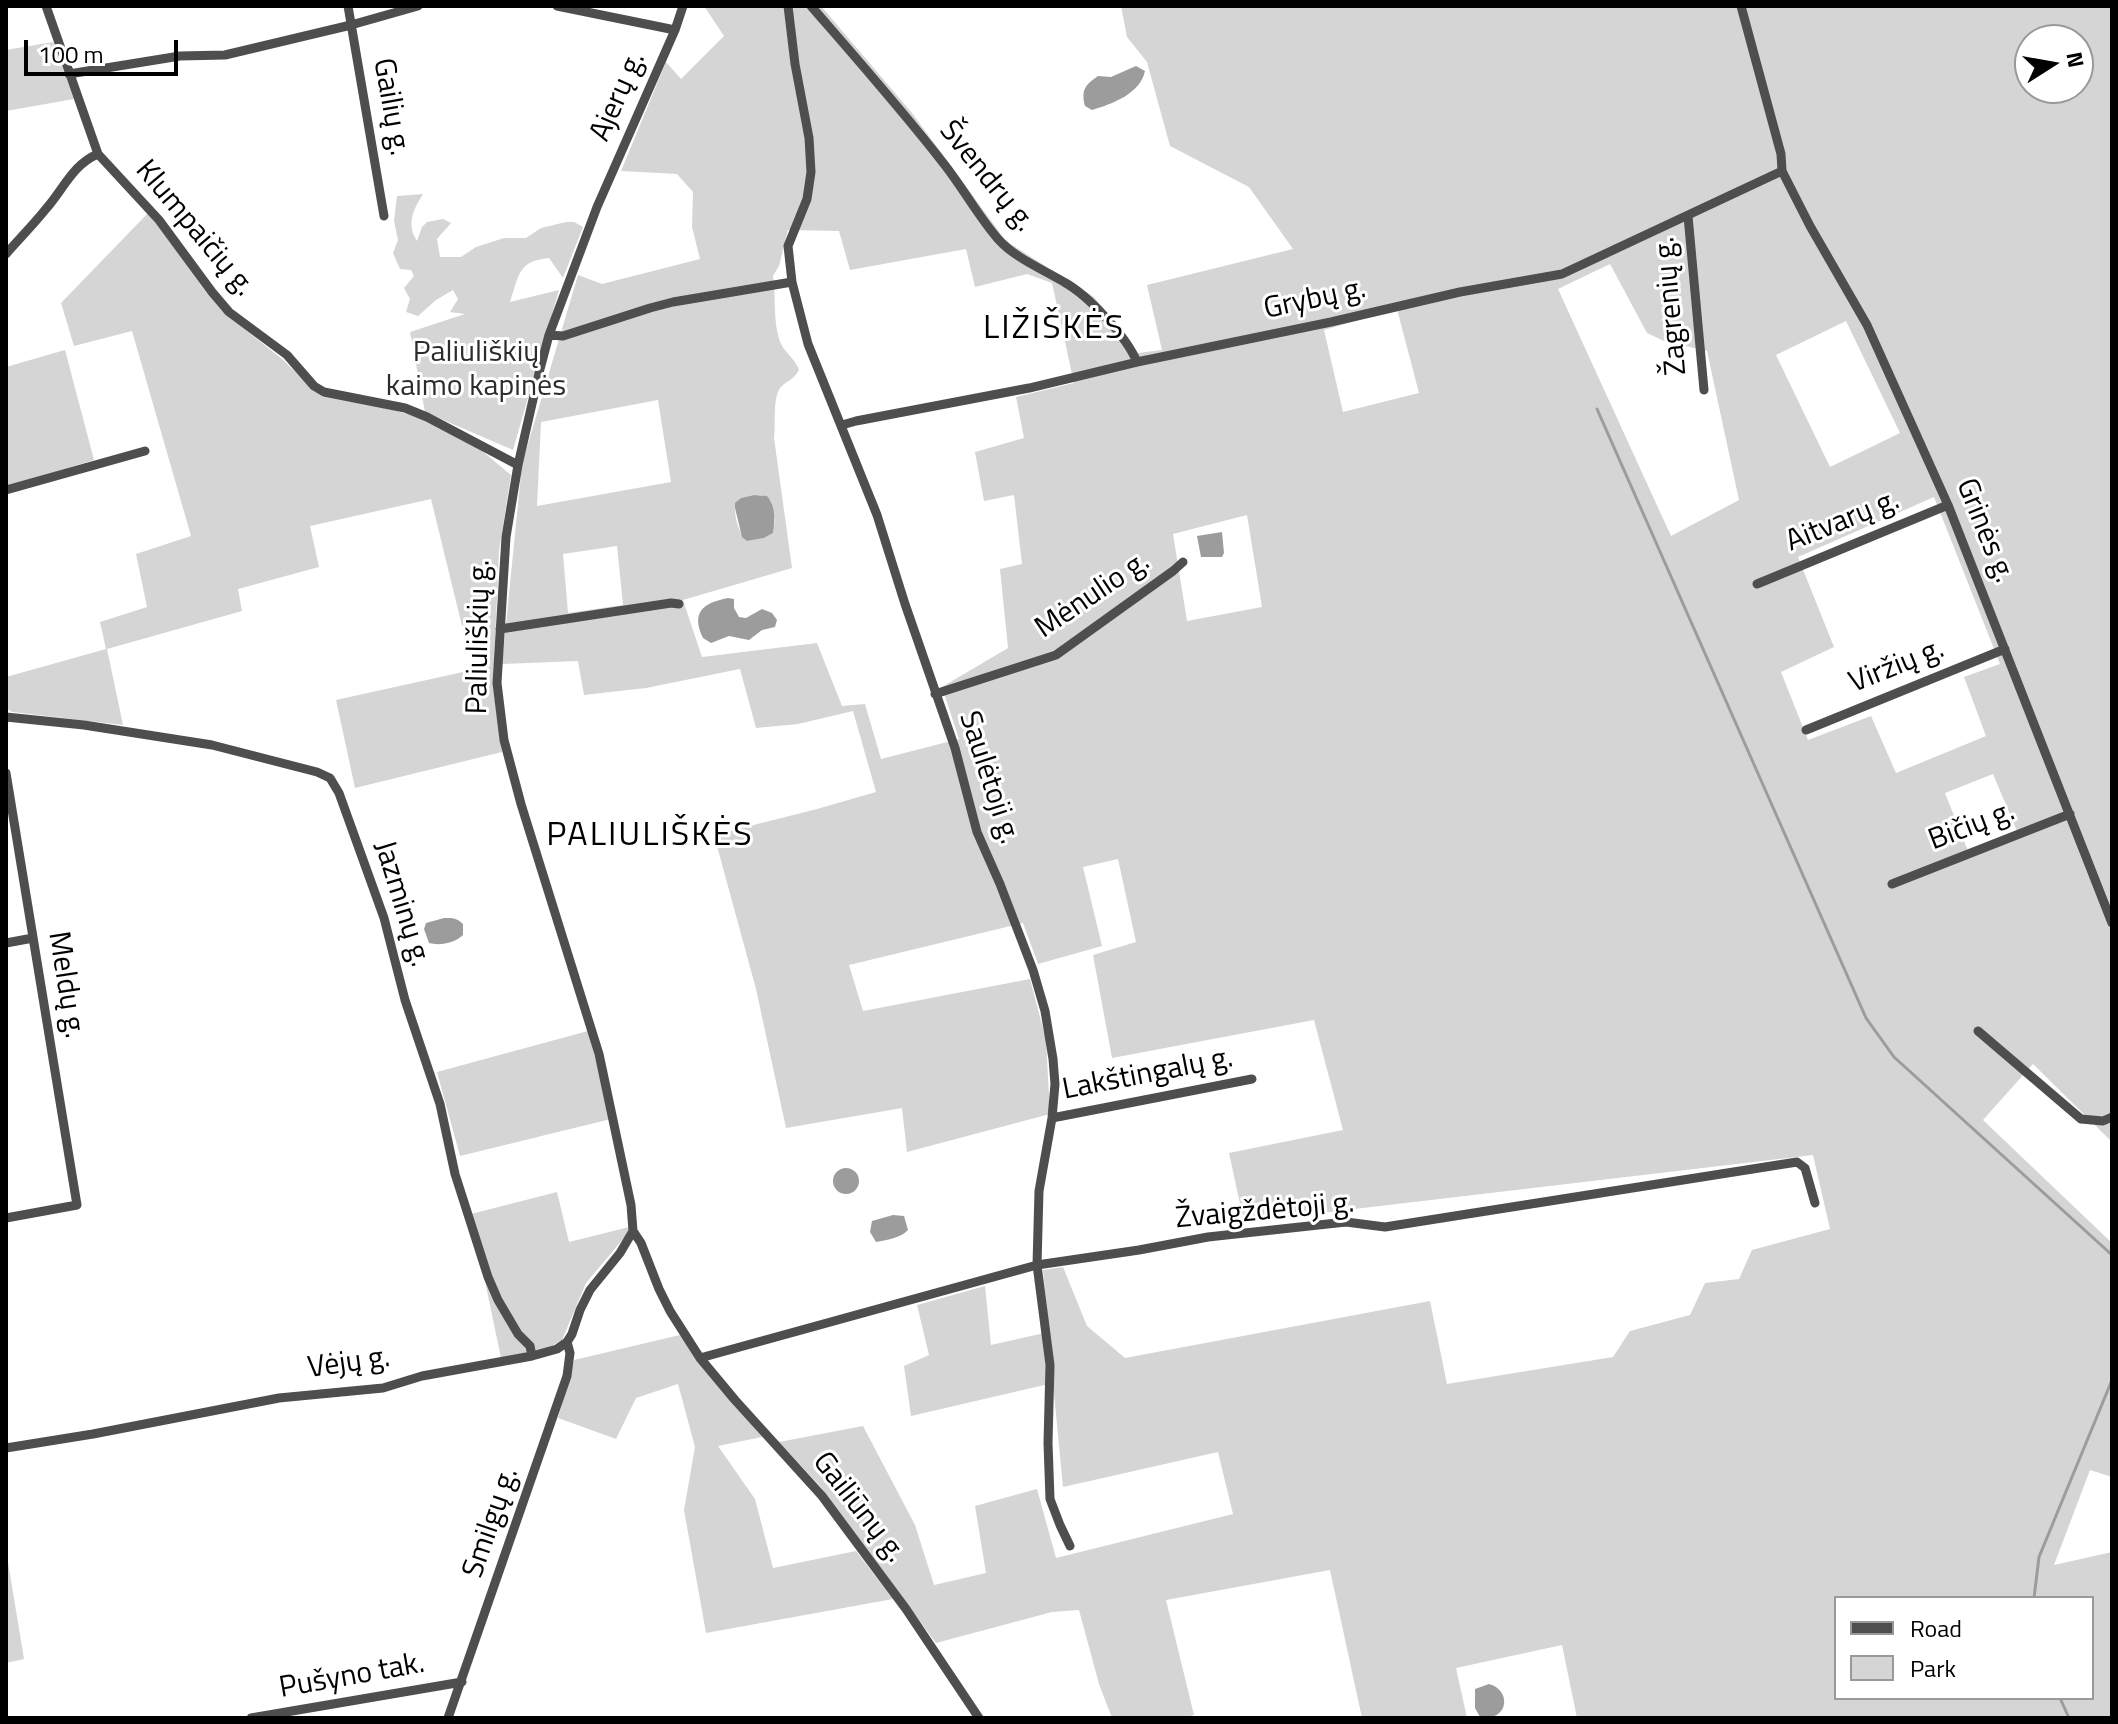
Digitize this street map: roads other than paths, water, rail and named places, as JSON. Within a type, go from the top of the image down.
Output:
[{"type":"street","name":"Klumpaičių g.","points":[[46,6],[98,154],[146,204],[229,312],[287,355],[314,386],[334,394],[405,408],[518,465]]},
{"type":"street","name":"Gailių g.","points":[[348,6],[384,216]]},
{"type":"street","points":[[69,74],[180,56],[225,55],[418,6]]},
{"type":"street","points":[[557,6],[675,30]]},
{"type":"street","name":"Ajerų g.","points":[[597,207],[683,6]]},
{"type":"street","name":"Saulėtoji g.","points":[[788,6],[809,138],[811,172],[807,199],[788,246],[792,282],[808,344],[877,515],[955,748],[977,832],[1033,970],[1045,1011],[1055,1084],[1039,1191],[1037,1265],[1050,1365],[1050,1499],[1070,1546]]},
{"type":"street","name":"Švendrų g.","points":[[811,6],[945,165],[998,239],[1018,255],[1076,290],[1095,307],[1137,362]]},
{"type":"street","name":"Grinės g.","points":[[1741,6],[1781,154],[1782,171],[1867,325],[1948,505],[2112,923]]},
{"type":"street","points":[[6,254],[47,208],[76,168],[98,154]]},
{"type":"street","name":"Grybų g.","points":[[842,425],[1029,388],[1460,292],[1562,274],[1782,171]]},
{"type":"street","name":"Paliuliškių g.","points":[[597,207],[549,335],[518,465],[506,537],[497,683],[504,740],[521,804],[599,1054],[631,1205],[633,1231],[664,1300],[687,1337]]},
{"type":"street","name":"Žagrenių g.","points":[[1688,216],[1704,390]]},
{"type":"street","points":[[549,335],[563,336],[673,302],[792,282]]},
{"type":"street","points":[[6,490],[145,451]]},
{"type":"street","name":"Aitvarų g.","points":[[1757,584],[1948,505]]},
{"type":"street","name":"Mėnulio g.","points":[[935,694],[1056,655],[1183,562]]},
{"type":"street","points":[[500,629],[679,604]]},
{"type":"street","name":"Viržių g.","points":[[1806,730],[2005,649]]},
{"type":"street","name":"Jazminų g.","points":[[6,717],[84,725],[212,745],[330,778],[341,796],[384,918],[405,1000],[440,1104],[455,1174],[488,1277],[518,1334],[530,1346],[532,1356]]},
{"type":"street","name":"Meldų g.","points":[[6,773],[77,1205],[6,1218]]},
{"type":"street","name":"Bičių g.","points":[[1892,884],[2070,814]]},
{"type":"street","points":[[6,943],[33,938]]},
{"type":"street","points":[[1978,1031],[2081,1119],[2103,1121],[2112,1117]]},
{"type":"street","name":"Lakštingalų g.","points":[[1052,1118],[1252,1079]]},
{"type":"street","name":"Žvaigždėtoji g.","points":[[700,1358],[1037,1265],[1208,1237],[1346,1222],[1385,1227],[1797,1162],[1805,1168],[1815,1203]]},
{"type":"street","points":[[567,1342],[590,1290],[620,1253],[633,1231]]},
{"type":"street","name":"Gailiūnų g.","points":[[687,1337],[735,1400],[822,1496],[906,1609],[979,1718]]},
{"type":"street","name":"Vėjų g.","points":[[6,1448],[279,1398],[383,1388],[422,1376],[532,1356],[557,1349],[567,1342]]},
{"type":"street","name":"Smilgų g.","points":[[448,1718],[567,1376],[570,1353],[567,1342]]},
{"type":"street","name":"Pušyno tak.","points":[[251,1718],[462,1682]]},
{"type":"waterway","points":[[1597,409],[1866,1018],[1894,1057],[2112,1255]]},
{"type":"waterway","points":[[2034,1596],[2039,1557],[2112,1380]]},
{"type":"waterway","points":[[2061,1700],[2069,1718]]},
{"type":"district","name":"LIŽIŠKĖS","points":[[1054,330]]},
{"type":"district","name":"PALIULIŠKĖS","points":[[650,837]]},
{"type":"park label","name":"Paliuliškių kaimo kapinės","points":[[476,371]]}]
